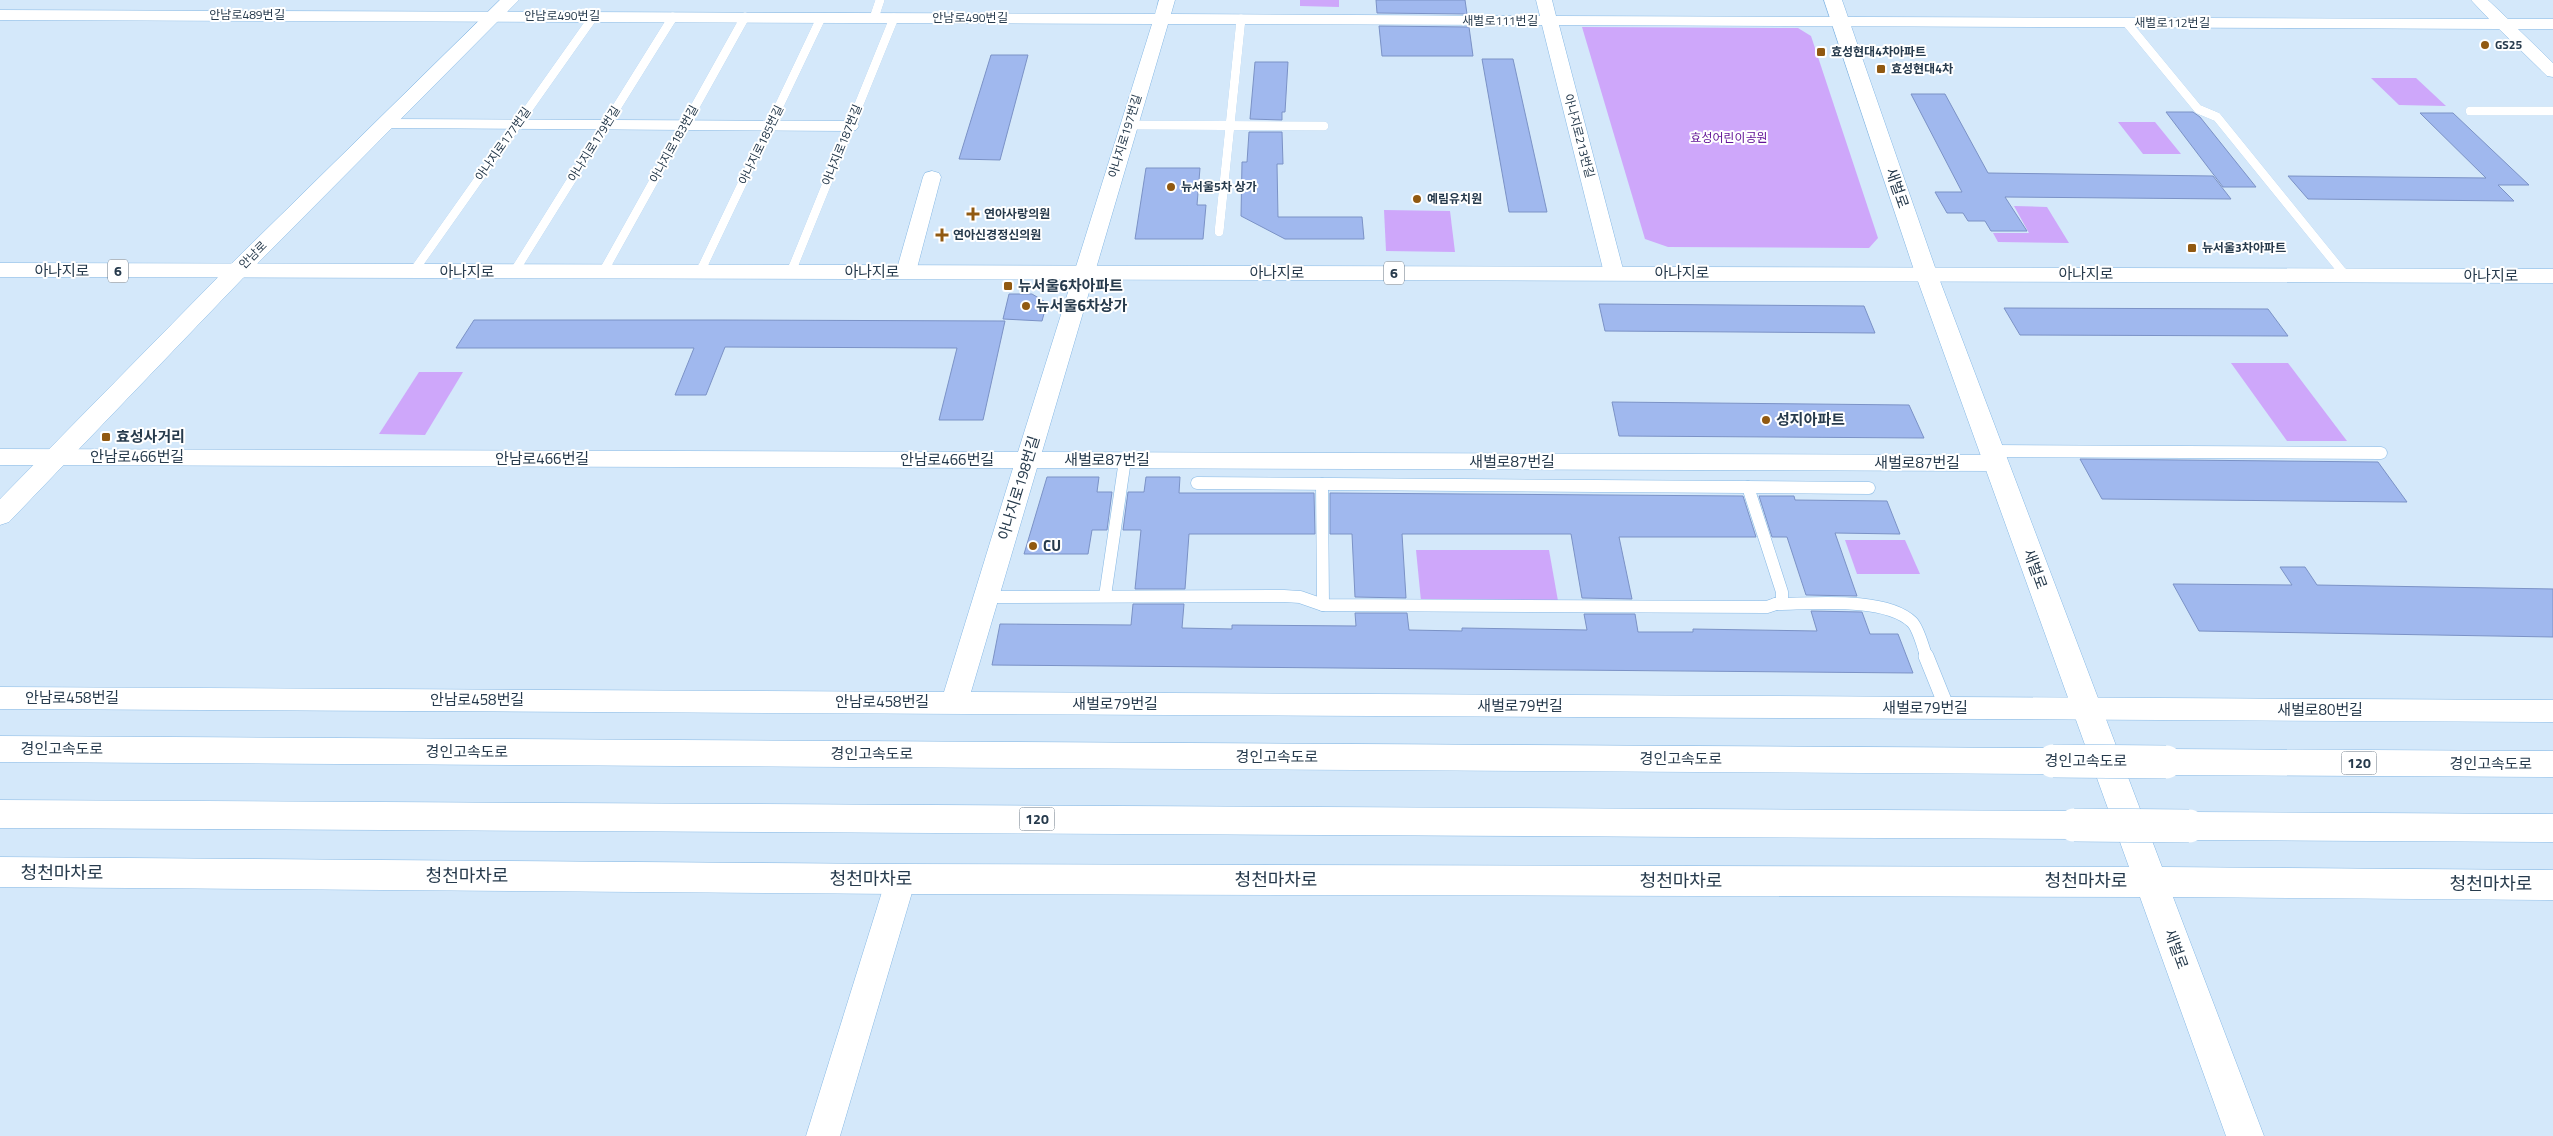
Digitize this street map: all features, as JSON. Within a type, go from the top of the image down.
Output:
[{"type":"main road","name":"안남로","points":[[0,515],[236,272],[510,0]]},
{"type":"main road","name":"새벌로","points":[[1836,11],[1926,273],[2244,1136]]},
{"type":"main road","name":"아나지로","points":[[0,270],[236,272],[1926,273],[2553,276]]},
{"type":"main road","name":"경인고속도로","points":[[0,749],[2553,764]]},
{"type":"main road","name":"120","points":[[0,814],[2553,828]]},
{"type":"main road","name":"청천마차로","points":[[0,872],[901,879],[2151,882],[2553,885]]},
{"type":"street","points":[[42,15],[60,0]]},
{"type":"street","points":[[779,17],[788,0]]},
{"type":"street","name":"아나지로197번길","points":[[1084,272],[1167,0]]},
{"type":"street","name":"아나지로213번길","points":[[1544,0],[1614,273]]},
{"type":"street","points":[[2479,0],[2553,72]]},
{"type":"street","name":"새벌로111번길","points":[[1160,19],[1549,21],[1836,11]]},
{"type":"street","name":"새벌로112번길","points":[[1836,11],[2127,23],[2553,24]]},
{"type":"street","name":"안남로489번길","points":[[0,14],[494,16]]},
{"type":"street","name":"안남로490번길","points":[[494,16],[1160,19]]},
{"type":"street","points":[[385,124],[850,126]]},
{"type":"street","points":[[906,272],[932,178]]},
{"type":"street","name":"아나지로198번길","points":[[954,703],[1084,272]]},
{"type":"street","name":"안남로466번길","points":[[0,457],[1027,460]]},
{"type":"street","name":"새벌로87번길","points":[[1027,460],[1994,457]]},
{"type":"street","name":"안남로458번길","points":[[0,698],[954,703]]},
{"type":"street","name":"새벌로79번길","points":[[954,703],[2087,709]]},
{"type":"street","name":"새벌로80번길","points":[[2087,709],[2553,711]]},
{"type":"street","points":[[823,1136],[901,879]]},
{"type":"lane","points":[[874,18],[880,0]]},
{"type":"lane","name":"아나지로177번길","points":[[413,272],[594,16]]},
{"type":"lane","name":"아나지로179번길","points":[[514,272],[673,17]]},
{"type":"lane","name":"아나지로183번길","points":[[603,272],[744,17]]},
{"type":"lane","name":"아나지로185번길","points":[[700,272],[821,18]]},
{"type":"lane","name":"아나지로187번길","points":[[791,272],[894,18]]},
{"type":"lane","points":[[1219,232],[1241,20]]},
{"type":"lane","points":[[2127,23],[2198,108],[2217,117],[2345,275]]},
{"type":"lane","points":[[2470,111],[2553,111]]},
{"type":"lane","points":[[1128,125],[1324,126]]},
{"type":"lane","points":[[1994,457],[2381,453]]},
{"type":"lane","points":[[1105,596],[1125,460]]},
{"type":"lane","points":[[1197,483],[1869,488]]},
{"type":"lane","points":[[1322,484],[1323,605]]},
{"type":"lane","points":[[986,597],[1284,596],[1300,597],[1323,605],[1767,607],[1782,602],[1782,592],[1748,487]]},
{"type":"lane","points":[[1775,604],[1874,606],[1897,611],[1908,617],[1913,623],[1947,708]]},
{"type":"green space","points":[[1300,0],[1339,0],[1339,7],[1300,6]]},
{"type":"green space","name":"효성어린이공원","points":[[1582,27],[1798,28],[1811,36],[1878,238],[1869,248],[1668,247],[1645,239]]},
{"type":"green space","points":[[2371,78],[2416,78],[2446,106],[2399,105]]},
{"type":"green space","points":[[2118,122],[2155,122],[2181,154],[2143,154]]},
{"type":"green space","points":[[2014,206],[2047,207],[2069,243],[1998,242],[1993,233],[2029,233]]},
{"type":"green space","points":[[1384,210],[1450,211],[1455,252],[1386,251]]},
{"type":"green space","points":[[2231,363],[2288,363],[2347,441],[2287,441]]},
{"type":"green space","points":[[419,372],[463,372],[425,435],[379,434]]},
{"type":"green space","points":[[1845,540],[1905,540],[1920,574],[1857,574]]},
{"type":"green space","points":[[1416,550],[1549,550],[1558,601],[1421,601]]},
{"type":"building","points":[[1376,0],[1465,0],[1467,14],[1377,13]]},
{"type":"building","points":[[1379,26],[1469,27],[1473,56],[1382,56]]},
{"type":"building","points":[[991,55],[1028,55],[1000,160],[959,159]]},
{"type":"building","points":[[1482,59],[1513,59],[1547,212],[1509,212]]},
{"type":"building","points":[[1255,62],[1288,62],[1285,112],[1282,112],[1282,120],[1250,119]]},
{"type":"building","points":[[1911,94],[1945,94],[1988,173],[2213,176],[2231,199],[2005,197],[2027,231],[1991,231],[1985,221],[1968,221],[1963,213],[1947,213],[1935,192],[1962,192]]},
{"type":"building","points":[[2166,112],[2193,112],[2200,117],[2256,187],[2223,187]]},
{"type":"building","points":[[2420,113],[2453,113],[2529,185],[2498,185],[2514,201],[2308,199],[2288,176],[2486,178]]},
{"type":"building","points":[[1249,132],[1282,132],[1283,164],[1277,164],[1278,217],[1362,217],[1364,239],[1285,239],[1241,216],[1242,162],[1247,162]]},
{"type":"building","name":"뉴서울5차 상가","points":[[1146,168],[1200,168],[1197,205],[1206,205],[1203,239],[1135,239]]},
{"type":"building","name":"뉴서울6차상가","points":[[1009,294],[1032,294],[1047,303],[1042,321],[1003,319]]},
{"type":"building","points":[[1599,304],[1864,306],[1875,333],[1605,331]]},
{"type":"building","points":[[2004,308],[2268,309],[2288,336],[2020,335]]},
{"type":"building","points":[[474,320],[1005,321],[983,420],[939,420],[957,348],[725,347],[706,395],[675,395],[694,348],[456,348]]},
{"type":"building","name":"성지아파트","points":[[1612,402],[1909,405],[1924,438],[1619,436]]},
{"type":"building","points":[[2080,459],[2378,462],[2407,502],[2102,499]]},
{"type":"building","points":[[1047,477],[1099,477],[1097,492],[1112,492],[1107,530],[1092,530],[1088,554],[1024,554]]},
{"type":"building","points":[[1146,477],[1180,477],[1179,493],[1314,493],[1315,534],[1189,534],[1185,589],[1135,589],[1141,530],[1123,530],[1128,492],[1144,492]]},
{"type":"building","points":[[1330,493],[1743,496],[1756,537],[1619,537],[1632,599],[1582,598],[1571,534],[1402,534],[1406,598],[1355,597],[1352,534],[1330,534]]},
{"type":"building","points":[[1759,496],[1794,496],[1795,500],[1887,501],[1900,534],[1835,533],[1857,596],[1806,595],[1787,537],[1772,537]]},
{"type":"building","points":[[2280,567],[2305,567],[2317,585],[2553,589],[2553,637],[2199,631],[2173,584],[2292,585]]},
{"type":"building","points":[[1133,604],[1184,604],[1182,628],[1232,629],[1232,625],[1356,626],[1355,613],[1407,613],[1409,630],[1462,631],[1462,628],[1587,630],[1584,614],[1635,614],[1638,632],[1693,632],[1693,629],[1817,631],[1811,611],[1862,612],[1870,634],[1898,634],[1913,673],[992,665],[1000,624],[1131,625]]},
{"type":"place","name":"GS25","points":[[2485,45]]},
{"type":"place","name":"효성현대4차아파트","points":[[1821,52]]},
{"type":"place","name":"효성현대4차","points":[[1881,69]]},
{"type":"place","name":"뉴서울5차 상가","points":[[1171,187]]},
{"type":"place","name":"예림유치원","points":[[1417,199]]},
{"type":"place","name":"연아사랑의원","points":[[973,214]]},
{"type":"place","name":"연아신경정신의원","points":[[942,235]]},
{"type":"place","name":"뉴서울3차아파트","points":[[2192,248]]},
{"type":"place","name":"뉴서울6차아파트","points":[[1008,286]]},
{"type":"place","name":"뉴서울6차상가","points":[[1026,306]]},
{"type":"place","name":"성지아파트","points":[[1766,420]]},
{"type":"place","name":"효성사거리","points":[[106,437]]},
{"type":"place","name":"CU","points":[[1033,546]]}]
